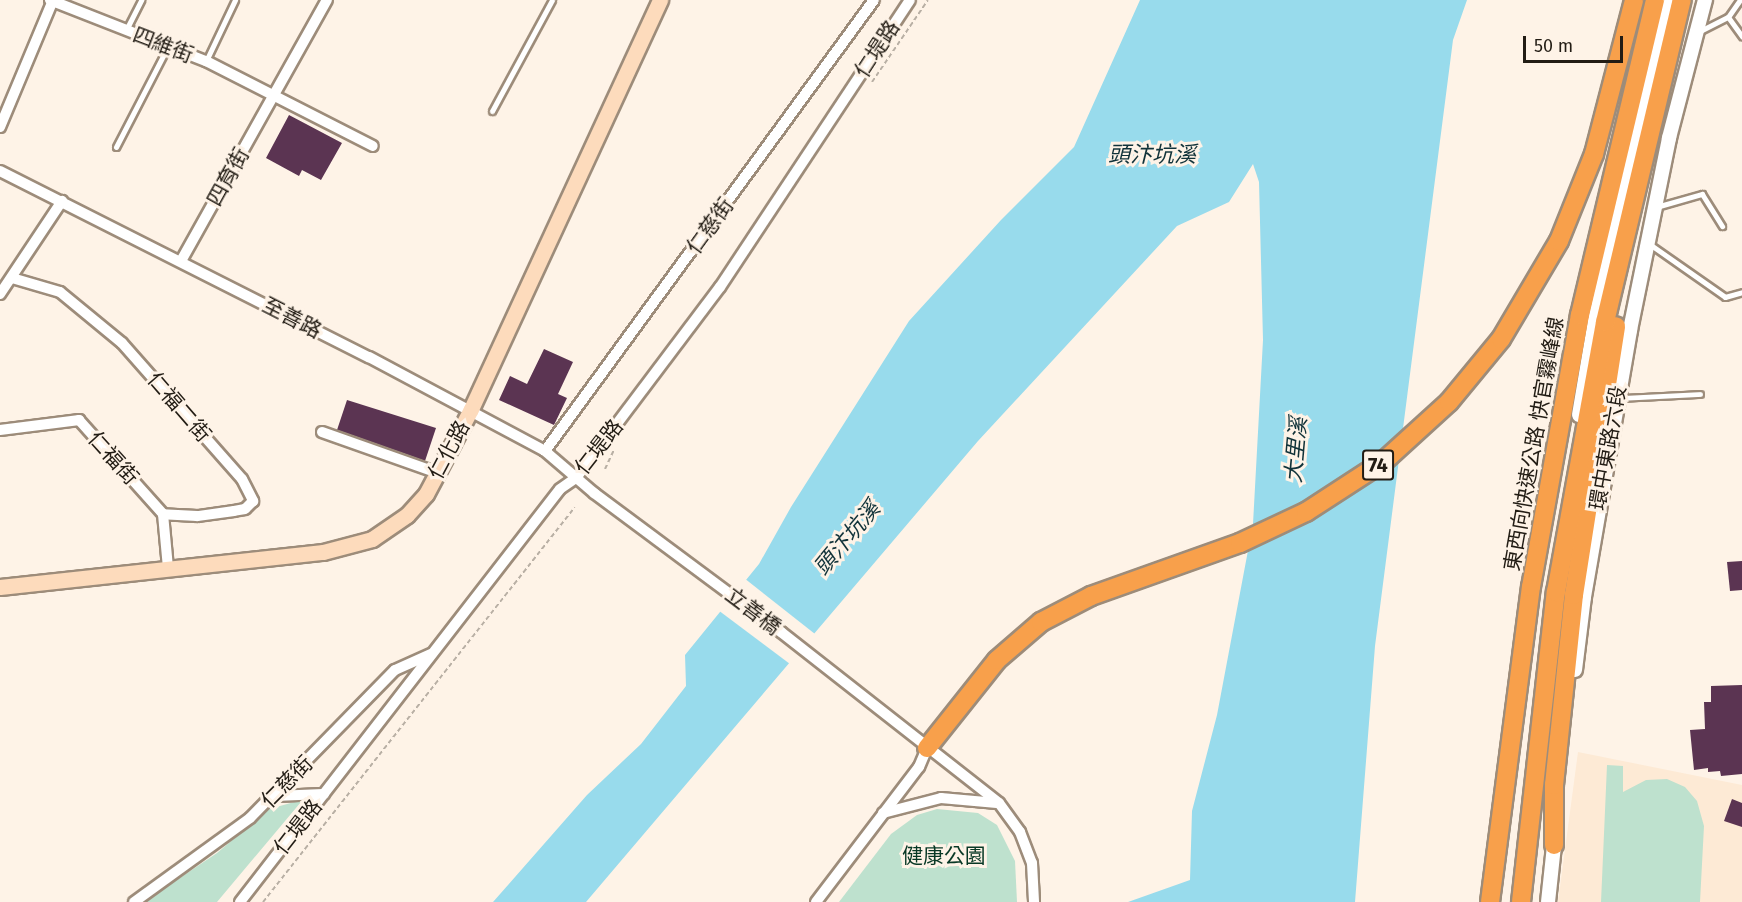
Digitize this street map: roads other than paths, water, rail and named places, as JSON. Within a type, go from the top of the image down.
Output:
[{"type":"highway","name":"74","points":[[927,747],[997,660],[1041,622],[1091,596],[1240,543],[1306,512],[1383,462],[1449,402],[1520,311],[1566,225],[1594,154],[1634,0]]},
{"type":"highway","name":"東西向快速公路 快官霧峰線","points":[[1490,902],[1531,587],[1580,315],[1655,0]]},
{"type":"highway","points":[[1519,902],[1556,592],[1598,358],[1682,0]]},
{"type":"highway","points":[[1554,845],[1554,785],[1574,595],[1616,329],[1638,222],[1694,0]]},
{"type":"main road","name":"仁化路","points":[[0,587],[322,552],[360,544],[407,515],[438,473],[471,409],[660,0]]},
{"type":"street","name":"四維街","points":[[52,0],[167,48],[206,61],[275,94]]},
{"type":"street","points":[[0,127],[52,0]]},
{"type":"street","name":"四育街","points":[[181,261],[327,0]]},
{"type":"street","name":"仁慈街","points":[[545,451],[874,0]]},
{"type":"street","name":"仁堤路","points":[[240,902],[560,489],[576,478],[720,287],[910,0]]},
{"type":"street","name":"環中東路六段","points":[[1519,902],[1550,593],[1595,320],[1666,0]]},
{"type":"street","name":"環中東路六段","points":[[1548,902],[1584,597],[1617,398],[1647,242],[1705,0]]},
{"type":"street","points":[[275,94],[373,146]]},
{"type":"street","name":"至善路","points":[[0,171],[471,409],[545,451],[576,478]]},
{"type":"street","points":[[0,294],[62,201]]},
{"type":"street","name":"仁福二街","points":[[12,278],[60,292],[122,343],[242,479],[253,501],[249,507],[234,511],[197,516],[163,514]]},
{"type":"street","name":"仁福街","points":[[0,430],[79,420],[163,514]]},
{"type":"street","points":[[322,432],[438,473]]},
{"type":"street","name":"立善橋","points":[[576,478],[999,803],[1020,832],[1030,856],[1034,902]]},
{"type":"street","points":[[163,514],[168,568]]},
{"type":"street","name":"仁慈街","points":[[134,902],[250,818],[395,670],[431,654]]},
{"type":"street","points":[[816,902],[919,767],[927,747]]},
{"type":"street","points":[[274,796],[324,794]]},
{"type":"street","points":[[882,813],[941,798],[999,803]]},
{"type":"lane","points":[[126,30],[141,0]]},
{"type":"lane","points":[[206,61],[235,0]]},
{"type":"lane","points":[[492,111],[552,0]]},
{"type":"lane","points":[[1696,33],[1728,17],[1740,0]]},
{"type":"lane","points":[[1728,17],[1742,36]]},
{"type":"lane","points":[[116,147],[167,48]]},
{"type":"lane","points":[[1655,207],[1702,194],[1722,226]]},
{"type":"lane","points":[[1647,242],[1725,297],[1742,292]]},
{"type":"lane","points":[[1617,398],[1700,394]]},
{"type":"water","points":[[1140,0],[1467,0],[1453,40],[1375,646],[1355,902],[1128,902],[1190,880],[1192,811],[1217,715],[1253,524],[1263,340],[1259,182],[1253,164],[1229,202],[1177,226],[978,441],[586,902],[493,902],[587,795],[641,744],[686,686],[685,655],[759,564],[791,507],[909,321],[1001,220],[1074,147]]},
{"type":"water label","name":"頭汴坑溪","points":[[1152,155]]},
{"type":"water label","name":"大里溪","points":[[1296,450]]},
{"type":"water label","name":"頭汴坑溪","points":[[847,538]]},
{"type":"park label","name":"健康公園","points":[[944,856]]}]
